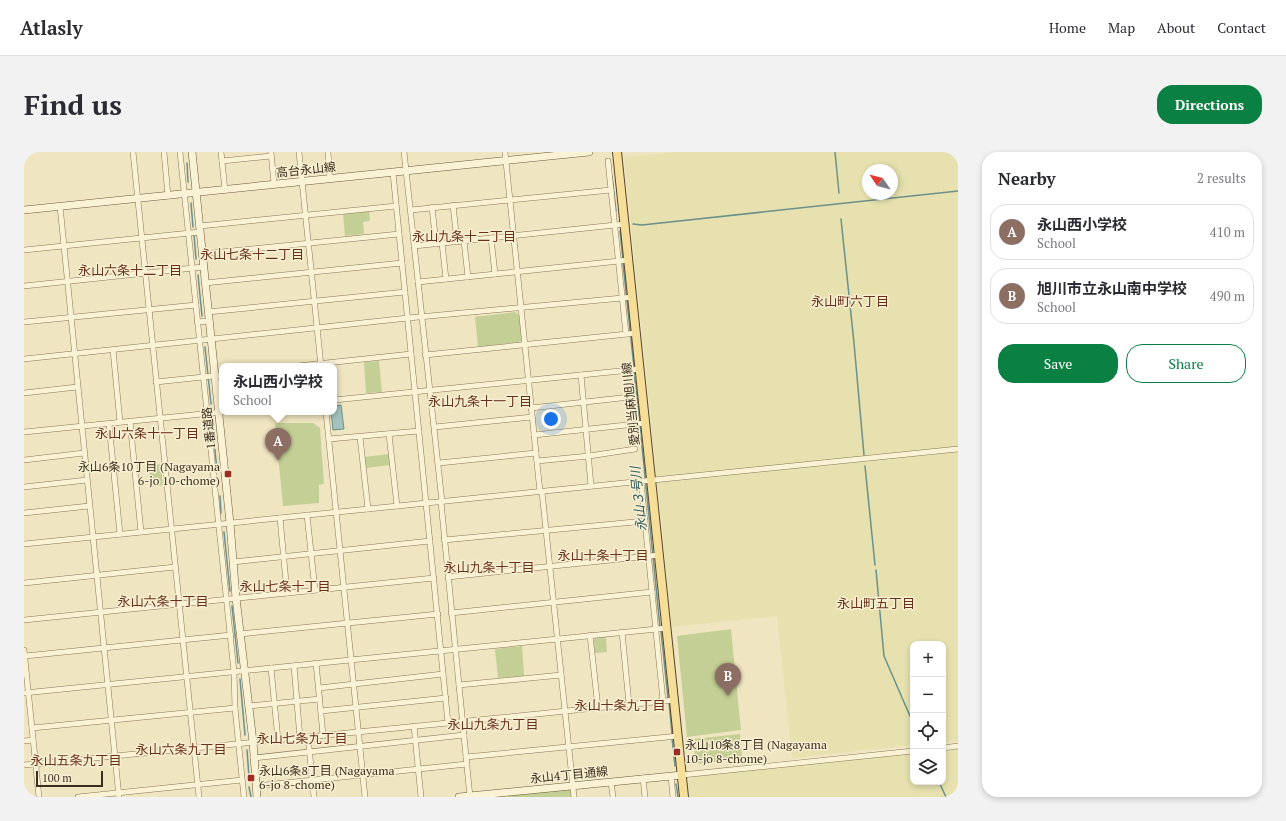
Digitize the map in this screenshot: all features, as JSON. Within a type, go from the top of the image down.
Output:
[{"type":"main road","name":"愛別当麻旭川線","points":[[617,152],[625,224],[624,261],[627,297],[641,423],[652,480],[653,556],[669,700],[674,736],[682,775],[684,797]]},
{"type":"street","points":[[133,152],[199,797]]},
{"type":"street","points":[[164,152],[168,196]]},
{"type":"street","points":[[180,152],[197,322],[208,377],[207,413],[234,672],[235,708],[244,797]]},
{"type":"street","name":"1番道路","points":[[192,152],[211,339],[208,377],[219,409]]},
{"type":"street","points":[[221,152],[225,190]]},
{"type":"street","points":[[299,152],[321,363]]},
{"type":"street","points":[[328,152],[330,179]]},
{"type":"street","points":[[404,152],[439,463],[444,540],[470,796]]},
{"type":"street","points":[[505,152],[528,380],[554,602],[574,797]]},
{"type":"street","name":"高台永山線","points":[[24,210],[590,152]]},
{"type":"street","points":[[222,161],[271,154],[274,184]]},
{"type":"street","points":[[418,282],[624,261],[615,225],[608,161]]},
{"type":"street","points":[[393,172],[448,722]]},
{"type":"street","points":[[411,210],[611,190]]},
{"type":"street","points":[[453,205],[457,242]]},
{"type":"street","points":[[60,206],[119,795]]},
{"type":"street","points":[[24,250],[189,233],[200,229],[306,215],[396,206]]},
{"type":"street","points":[[432,208],[436,244]]},
{"type":"street","points":[[414,246],[625,224]]},
{"type":"street","points":[[202,254],[399,234]]},
{"type":"street","points":[[491,238],[495,274]]},
{"type":"street","points":[[464,241],[468,277]]},
{"type":"street","points":[[442,243],[446,279]]},
{"type":"street","points":[[205,283],[402,263]]},
{"type":"street","points":[[24,286],[203,267]]},
{"type":"street","points":[[208,312],[405,292]]},
{"type":"street","points":[[24,359],[408,318],[422,318],[627,297]]},
{"type":"street","points":[[24,322],[196,305]]},
{"type":"street","points":[[197,322],[209,321]]},
{"type":"street","points":[[426,355],[631,334]]},
{"type":"street","points":[[113,350],[120,422]]},
{"type":"street","points":[[337,363],[411,354]]},
{"type":"street","points":[[337,400],[636,369]]},
{"type":"street","points":[[156,382],[219,375]]},
{"type":"street","points":[[580,375],[584,403],[591,486]]},
{"type":"street","points":[[24,393],[77,387]]},
{"type":"street","points":[[531,408],[630,397]]},
{"type":"street","points":[[24,432],[219,412]]},
{"type":"street","name":"1番道路","points":[[220,415],[236,598],[253,742],[257,797]]},
{"type":"street","points":[[326,415],[365,797]]},
{"type":"street","points":[[435,427],[532,416]]},
{"type":"street","points":[[130,421],[141,532]]},
{"type":"street","points":[[534,435],[641,423]]},
{"type":"street","points":[[109,424],[120,534]]},
{"type":"street","points":[[328,440],[419,430]]},
{"type":"street","points":[[389,434],[397,506]]},
{"type":"street","points":[[360,437],[368,509]]},
{"type":"street","points":[[537,462],[634,449]]},
{"type":"street","points":[[24,544],[958,449]]},
{"type":"street","points":[[24,460],[84,453]]},
{"type":"street","points":[[439,463],[536,453]]},
{"type":"street","points":[[24,487],[87,480]]},
{"type":"street","points":[[26,692],[661,628],[652,592],[653,556],[645,521],[641,482]]},
{"type":"street","points":[[24,513],[89,506]]},
{"type":"street","points":[[307,515],[315,590]]},
{"type":"street","points":[[280,518],[287,593]]},
{"type":"street","points":[[444,540],[645,521]]},
{"type":"street","points":[[233,562],[430,541]]},
{"type":"street","points":[[448,577],[653,556]]},
{"type":"street","points":[[24,583],[175,567]]},
{"type":"street","points":[[24,620],[343,586],[434,578]]},
{"type":"street","points":[[451,613],[652,592]]},
{"type":"street","points":[[240,634],[438,614]]},
{"type":"street","points":[[622,632],[629,704]]},
{"type":"street","points":[[39,797],[31,716],[26,692],[24,653],[104,648],[230,635]]},
{"type":"street","points":[[590,635],[598,708]]},
{"type":"street","points":[[316,663],[323,735]]},
{"type":"street","points":[[294,666],[300,738]]},
{"type":"street","points":[[271,668],[278,740]]},
{"type":"street","points":[[318,688],[443,674]]},
{"type":"street","points":[[459,685],[561,675]]},
{"type":"street","points":[[321,711],[446,698]]},
{"type":"street","points":[[249,706],[320,699]]},
{"type":"street","points":[[24,765],[669,700]]},
{"type":"street","points":[[32,728],[235,708]]},
{"type":"street","points":[[24,717],[31,716]]},
{"type":"street","points":[[414,726],[421,797]]},
{"type":"street","points":[[253,758],[464,735]]},
{"type":"street","points":[[466,757],[674,736]]},
{"type":"street","points":[[308,737],[314,797]]},
{"type":"street","points":[[24,741],[33,740]]},
{"type":"street","points":[[946,748],[958,746]]},
{"type":"street","points":[[682,775],[910,751]]},
{"type":"street","points":[[256,786],[467,764]]},
{"type":"street","name":"永山4丁目通線","points":[[459,797],[682,775]]},
{"type":"street","points":[[671,776],[673,797]]},
{"type":"street","points":[[643,778],[645,797]]},
{"type":"street","points":[[78,797],[119,795],[242,780]]},
{"type":"street","points":[[611,782],[613,797]]},
{"type":"shaded area","points":[[678,152],[958,152],[958,741],[946,742],[946,641],[910,641],[910,745],[792,758],[777,616],[672,627],[624,157]]},
{"type":"shaded area","points":[[958,749],[958,797],[689,797],[688,782],[693,776],[910,754],[910,785],[946,785],[946,751]]},
{"type":"green space","points":[[369,211],[370,221],[363,222],[364,234],[345,236],[343,214]]},
{"type":"green space","points":[[515,312],[519,315],[522,340],[519,342],[478,347],[475,317]]},
{"type":"green space","points":[[379,361],[382,392],[366,393],[364,362]]},
{"type":"green space","points":[[275,423],[313,423],[320,428],[324,484],[319,485],[319,503],[283,506]]},
{"type":"green space","points":[[389,454],[390,465],[366,468],[365,457]]},
{"type":"green space","points":[[161,464],[163,485],[151,487],[149,466]]},
{"type":"green space","points":[[731,629],[741,730],[687,737],[677,636]]},
{"type":"green space","points":[[606,637],[607,652],[595,653],[595,638]]},
{"type":"green space","points":[[522,646],[524,676],[498,678],[495,649]]},
{"type":"green space","points":[[740,734],[742,758],[696,764],[693,739]]},
{"type":"green space","points":[[572,785],[574,797],[508,797],[507,792]]},
{"type":"water","points":[[341,405],[344,429],[333,430],[331,415],[337,415],[337,406]]},
{"type":"waterway","points":[[835,152],[839,193]]},
{"type":"waterway","points":[[187,163],[188,182]]},
{"type":"waterway","name":"永山３号川","points":[[612,176],[616,211]]},
{"type":"waterway","points":[[633,224],[642,225],[958,191]]},
{"type":"waterway","points":[[191,203],[193,227]]},
{"type":"waterway","points":[[841,219],[864,455]]},
{"type":"waterway","name":"永山３号川","points":[[620,231],[623,259]]},
{"type":"waterway","points":[[194,235],[196,259]]},
{"type":"waterway","name":"永山３号川","points":[[623,263],[634,368]]},
{"type":"waterway","points":[[198,275],[202,316]]},
{"type":"waterway","points":[[205,347],[211,404]]},
{"type":"waterway","name":"永山３号川","points":[[634,372],[640,422]]},
{"type":"waterway","points":[[212,421],[217,470]]},
{"type":"waterway","name":"永山３号川","points":[[640,426],[660,627]]},
{"type":"waterway","points":[[865,466],[875,565]]},
{"type":"waterway","points":[[220,496],[221,513]]},
{"type":"waterway","points":[[224,532],[230,591]]},
{"type":"waterway","points":[[876,570],[884,656],[910,716]]},
{"type":"waterway","points":[[232,606],[238,663]]},
{"type":"waterway","name":"永山３号川","points":[[661,631],[668,698]]},
{"type":"waterway","points":[[240,679],[245,735]]},
{"type":"waterway","name":"永山３号川","points":[[669,702],[672,734]]},
{"type":"waterway","name":"永山３号川","points":[[672,738],[675,766]]},
{"type":"waterway","points":[[247,750],[249,777]]},
{"type":"waterway","name":"永山３号川","points":[[676,784],[678,797]]},
{"type":"waterway","points":[[940,785],[946,797]]},
{"type":"waterway","points":[[249,787],[251,797]]},
{"type":"place","name":"永山西小学校","points":[[278,461]]},
{"type":"place","name":"永山6条10丁目 (Nagayama 6-jo 10-chome)","points":[[228,474]]},
{"type":"place","name":"旭川市立永山南中学校","points":[[728,696]]},
{"type":"place","name":"永山10条8丁目 (Nagayama 10-jo 8-chome)","points":[[677,752]]},
{"type":"place","name":"永山6条8丁目 (Nagayama 6-jo 8-chome)","points":[[251,778]]},
{"type":"district","name":"永山九条十二丁目","points":[[464,236]]},
{"type":"district","name":"永山七条十二丁目","points":[[252,254]]},
{"type":"district","name":"永山六条十二丁目","points":[[130,270]]},
{"type":"district","name":"永山町六丁目","points":[[850,301]]},
{"type":"district","name":"永山九条十一丁目","points":[[480,401]]},
{"type":"district","name":"永山六条十一丁目","points":[[147,433]]},
{"type":"district","name":"永山十条十丁目","points":[[603,555]]},
{"type":"district","name":"永山九条十丁目","points":[[489,567]]},
{"type":"district","name":"永山七条十丁目","points":[[285,586]]},
{"type":"district","name":"永山六条十丁目","points":[[163,601]]},
{"type":"district","name":"永山町五丁目","points":[[876,603]]},
{"type":"district","name":"永山十条九丁目","points":[[620,705]]},
{"type":"district","name":"永山九条九丁目","points":[[493,724]]},
{"type":"district","name":"永山七条九丁目","points":[[302,738]]},
{"type":"district","name":"永山六条九丁目","points":[[181,749]]},
{"type":"district","name":"永山五条九丁目","points":[[76,760]]}]
